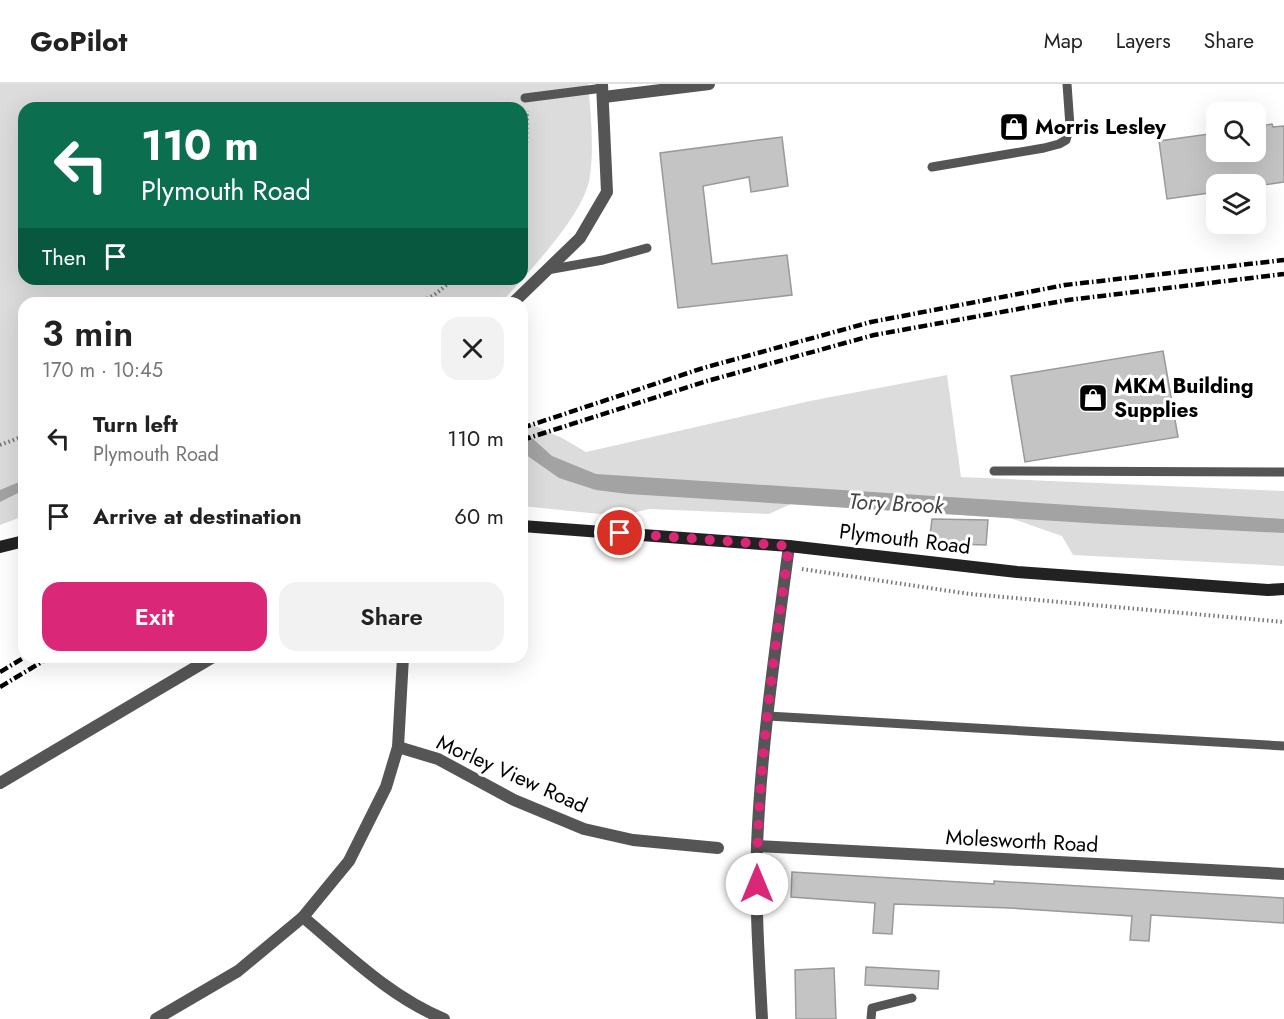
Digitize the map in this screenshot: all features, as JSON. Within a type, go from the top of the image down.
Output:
[{"type":"main road","name":"Plymouth Road","points":[[528,526],[789,546],[1017,572],[1268,590],[1284,589]]},
{"type":"main road","points":[[0,547],[18,543]]},
{"type":"street","points":[[519,297],[580,238],[607,192],[603,90],[709,84]]},
{"type":"street","points":[[762,1019],[757,925],[757,846],[768,716],[789,546]]},
{"type":"street","points":[[0,783],[203,663]]},
{"type":"street","points":[[156,1019],[238,970],[303,917],[349,861],[386,787],[398,747],[403,663]]},
{"type":"street","name":"Morley View Road","points":[[398,747],[438,759],[514,800],[584,829],[633,840],[718,848]]},
{"type":"street","name":"Molesworth Road","points":[[757,846],[1284,874]]},
{"type":"street","points":[[303,917],[383,984],[429,1013],[444,1019]]},
{"type":"lane","points":[[932,167],[1044,148],[1066,140],[1070,126],[1067,84]]},
{"type":"lane","points":[[525,98],[603,90]]},
{"type":"lane","points":[[547,270],[603,260],[647,248]]},
{"type":"lane","points":[[994,471],[1284,472]]},
{"type":"lane","points":[[768,716],[1284,746]]},
{"type":"lane","points":[[871,1019],[872,1008],[912,998]]},
{"type":"path","points":[[525,98],[526,102]]},
{"type":"path","points":[[428,297],[445,285]]},
{"type":"path","points":[[0,445],[18,438]]},
{"type":"path","points":[[786,567],[970,594],[1284,622]]},
{"type":"shaded area","points":[[0,84],[588,84],[592,153],[586,191],[566,225],[528,272],[528,102],[18,102],[18,285],[517,285],[506,297],[18,297],[18,518],[0,525]]},
{"type":"shaded area","points":[[947,375],[961,477],[1284,491],[1284,566],[1073,555],[1062,536],[1010,518],[791,504],[769,514],[649,509],[619,516],[528,507],[528,423],[586,452],[810,401]]},
{"type":"water","name":"Tory Brook","points":[[528,434],[552,456],[596,474],[1284,519],[1284,533],[628,494],[596,490],[559,478],[528,456]]},
{"type":"water","points":[[18,482],[18,493],[0,502],[0,490]]},
{"type":"building","points":[[1266,125],[1284,126],[1284,182],[1266,185],[1266,174],[1206,174],[1206,193],[1167,199],[1159,141],[1206,134],[1206,162],[1266,162]]},
{"type":"building","points":[[782,137],[788,186],[751,192],[749,177],[703,186],[712,264],[787,255],[792,295],[678,308],[660,153]]},
{"type":"building","name":"MKM Building Supplies","points":[[1163,351],[1178,437],[1025,462],[1011,376]]},
{"type":"building","points":[[932,519],[988,520],[986,545],[929,543]]},
{"type":"building","points":[[792,872],[1284,898],[1284,923],[1151,915],[1149,941],[1130,940],[1132,916],[1010,908],[894,904],[892,934],[873,933],[875,903],[791,897]]},
{"type":"building","points":[[866,967],[939,971],[938,989],[865,985]]},
{"type":"building","points":[[834,968],[836,1019],[796,1019],[795,970]]},
{"type":"railway","points":[[528,426],[703,368],[871,322],[1065,285],[1284,260]]},
{"type":"railway","points":[[528,438],[707,381],[874,335],[1068,300],[1284,274]]},
{"type":"railway","points":[[0,672],[18,661]]},
{"type":"railway","points":[[0,687],[40,663]]},
{"type":"place","name":"Morris Lesley","points":[[1014,127]]},
{"type":"place","name":"MKM Building Supplies","points":[[1093,398]]},
{"type":"route","points":[[620,533],[789,546],[765,744],[757,846],[757,884]]}]
